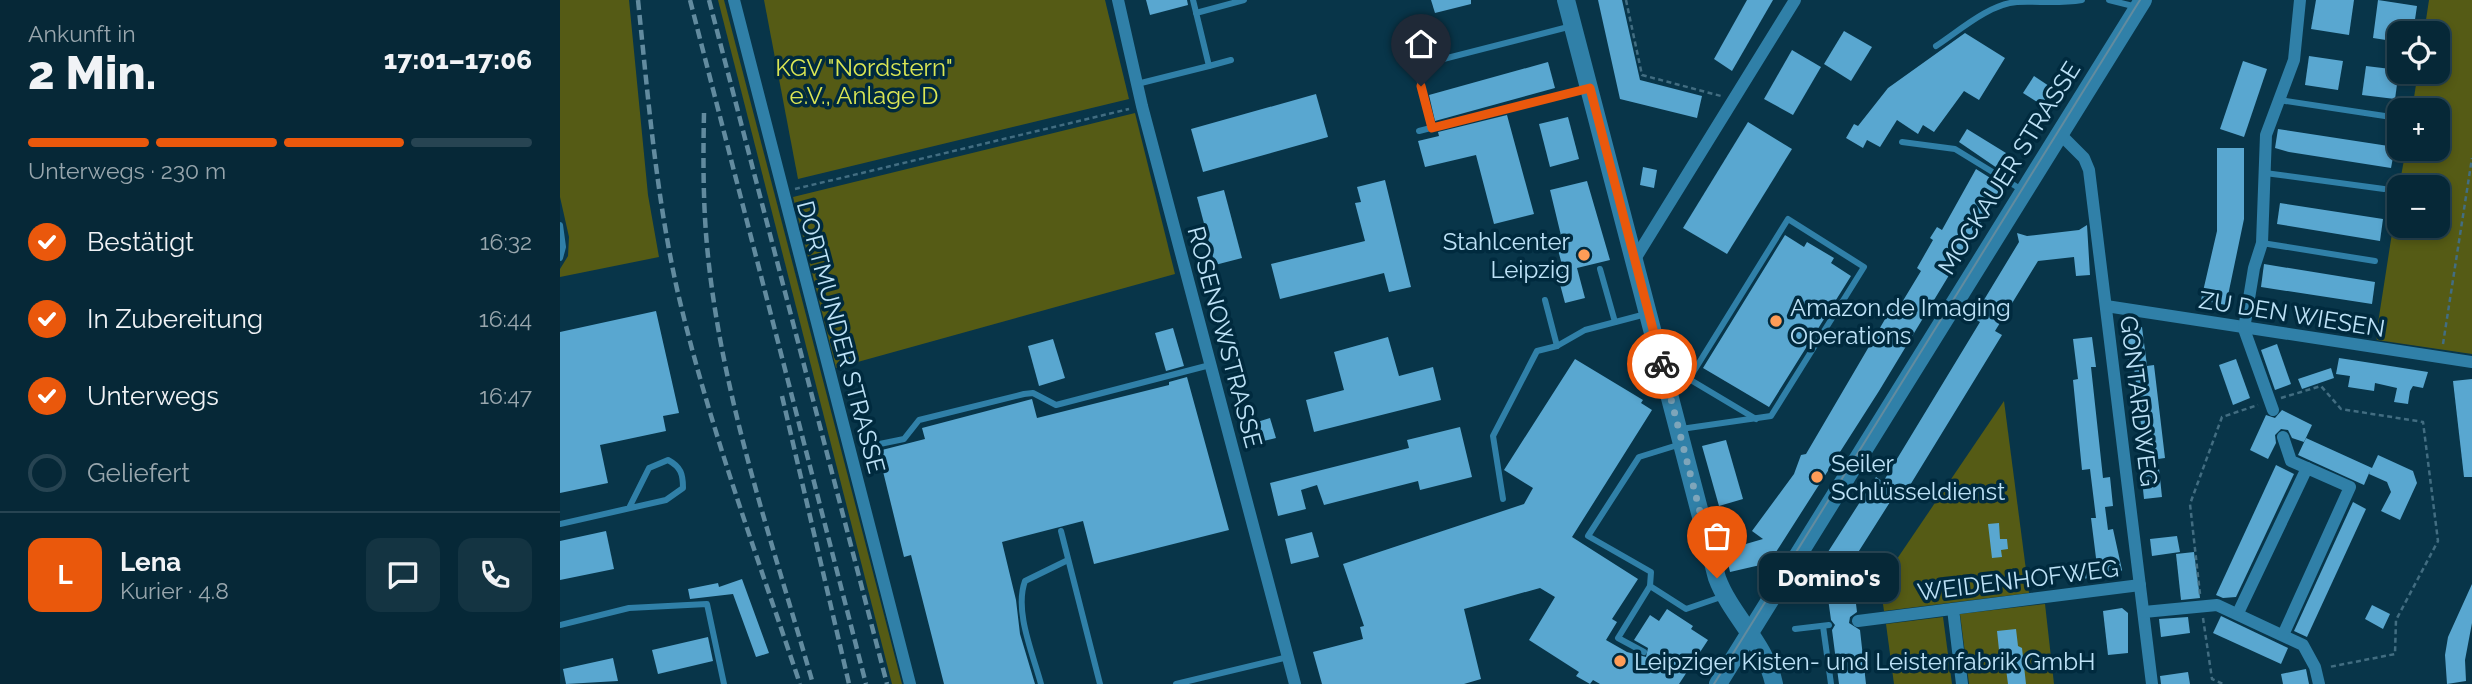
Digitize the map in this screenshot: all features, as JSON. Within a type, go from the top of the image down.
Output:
[{"type":"main road","points":[[1566,0],[1724,596],[1765,658],[1774,684]]},
{"type":"main road","name":"MOCKAUER STRASSE","points":[[1718,684],[2141,4]]},
{"type":"street","name":"DORTMUNDER STRASSE","points":[[734,0],[910,684]]},
{"type":"street","name":"ROSENOWSTRASSE","points":[[1118,0],[1142,106],[1296,684]]},
{"type":"street","points":[[1634,259],[1795,0]]},
{"type":"street","points":[[2272,406],[2244,329],[2254,268],[2262,243],[2266,135],[2294,60],[2300,0]]},
{"type":"street","name":"GONTARDWEG","points":[[2060,134],[2084,158],[2089,170],[2152,684]]},
{"type":"street","name":"ZU DEN WIESEN","points":[[2106,306],[2472,362]]},
{"type":"street","points":[[2283,437],[2291,461],[2350,487],[2283,635]]},
{"type":"street","points":[[2238,614],[2307,468]]},
{"type":"street","name":"WEIDENHOFWEG","points":[[1858,621],[2140,586]]},
{"type":"street","points":[[2144,612],[2217,605],[2303,645],[2316,670],[2319,684]]},
{"type":"street","points":[[1953,609],[1962,684]]},
{"type":"lane","points":[[1193,0],[1209,66]]},
{"type":"lane","points":[[1196,13],[1244,0]]},
{"type":"lane","points":[[1936,46],[1986,14],[2015,2],[2056,5],[2082,0]]},
{"type":"lane","points":[[2109,0],[2141,4]]},
{"type":"lane","points":[[1432,128],[1416,66],[1573,26]]},
{"type":"lane","points":[[1137,83],[1231,60]]},
{"type":"lane","points":[[1419,131],[1590,88]]},
{"type":"lane","points":[[2279,100],[2387,116]]},
{"type":"lane","points":[[1902,142],[1955,149],[2024,191]]},
{"type":"lane","points":[[2263,173],[2385,190]]},
{"type":"lane","points":[[1644,652],[1618,638],[1650,586],[1651,572],[1588,536],[1639,457],[1681,437],[1771,416],[1864,267],[1788,219],[1689,379],[1669,393]]},
{"type":"lane","points":[[560,225],[563,247],[560,258]]},
{"type":"lane","points":[[2262,243],[2375,261]]},
{"type":"lane","points":[[1600,269],[1615,323]]},
{"type":"lane","points":[[1545,300],[1557,346]]},
{"type":"lane","points":[[1503,499],[1493,436],[1537,351],[1557,346],[1586,330],[1648,314]]},
{"type":"lane","points":[[865,447],[904,439],[919,420],[1024,394],[1033,393],[1056,405],[1210,365]]},
{"type":"lane","points":[[1689,379],[1756,419]]},
{"type":"lane","points":[[560,524],[629,508],[676,496],[683,488],[683,475],[677,465],[668,460],[649,468],[629,508]]},
{"type":"lane","points":[[1061,531],[1100,684]]},
{"type":"lane","points":[[1041,684],[1022,607],[1022,590],[1025,581],[1068,560]]},
{"type":"lane","points":[[1650,586],[1686,609],[1724,596]]},
{"type":"lane","points":[[560,625],[629,608],[707,604],[724,684]]},
{"type":"lane","points":[[1795,629],[1826,625],[1831,684]]},
{"type":"lane","points":[[1176,684],[1288,657]]},
{"type":"path","points":[[1626,0],[1642,75],[1718,94],[1732,102]]},
{"type":"path","points":[[1656,84],[1657,79]]},
{"type":"path","points":[[1686,92],[1687,86]]},
{"type":"path","points":[[782,192],[1142,106]]},
{"type":"path","points":[[2441,358],[2472,158]]},
{"type":"path","points":[[2223,684],[2212,679],[2190,504],[2222,417],[2272,406],[2321,386],[2341,409],[2423,422],[2438,541],[2396,620],[2395,654],[2316,670]]},
{"type":"green space","points":[[560,0],[629,0],[648,195],[659,257],[560,277],[560,269],[568,256],[569,237],[560,197]]},
{"type":"green space","points":[[718,0],[724,0],[902,684],[892,684]]},
{"type":"green space","name":"KGV \"Nordstern\" e.V., Anlage D","points":[[764,0],[1105,0],[1129,99],[798,179]]},
{"type":"green space","points":[[2429,0],[2472,0],[2472,354],[2377,340],[2376,336],[2391,238],[2450,238],[2450,175],[2401,175],[2404,161],[2450,161],[2450,98],[2414,98],[2416,84],[2450,84],[2450,21],[2426,21]]},
{"type":"green space","points":[[1135,113],[1175,274],[836,368],[793,197]]},
{"type":"green space","points":[[2004,401],[2029,593],[1884,611],[1880,584]]},
{"type":"green space","points":[[2045,604],[2054,684],[1969,684],[1960,614]]},
{"type":"green space","points":[[1943,617],[1952,684],[1894,684],[1886,624]]},
{"type":"building","points":[[1146,0],[1187,0],[1188,5],[1150,15]]},
{"type":"building","points":[[1431,0],[1471,0],[1471,4],[1435,13]]},
{"type":"building","points":[[1598,0],[1622,0],[1640,80],[1702,96],[1697,118],[1620,99]]},
{"type":"building","points":[[1747,0],[1773,0],[1732,71],[1714,59]]},
{"type":"building","points":[[2316,0],[2354,0],[2349,35],[2311,29]]},
{"type":"building","points":[[2378,0],[2417,6],[2415,21],[2387,21],[2387,40],[2373,38]]},
{"type":"building","points":[[1844,31],[1872,47],[1851,81],[1824,64]]},
{"type":"building","points":[[1965,33],[2005,58],[1979,100],[1964,91],[1934,132],[1923,125],[1918,134],[1897,120],[1880,147],[1867,140],[1863,148],[1846,138],[1854,124],[1858,126],[1888,88]]},
{"type":"building","points":[[1792,50],[1821,67],[1793,115],[1764,99]]},
{"type":"building","points":[[2309,56],[2343,61],[2338,90],[2305,85]]},
{"type":"building","points":[[2243,61],[2267,69],[2244,137],[2220,129]]},
{"type":"building","points":[[1548,62],[1555,88],[1435,121],[1429,95]]},
{"type":"building","points":[[2366,66],[2387,69],[2387,84],[2397,84],[2395,98],[2362,95]]},
{"type":"building","points":[[2034,76],[2052,88],[2042,105],[2023,93]]},
{"type":"building","points":[[1316,94],[1328,137],[1203,172],[1191,129]]},
{"type":"building","points":[[1507,115],[1534,214],[1494,224],[1476,155],[1425,167],[1418,141],[1439,136],[1438,132]]},
{"type":"building","points":[[1568,117],[1579,159],[1550,167],[1539,124]]},
{"type":"building","points":[[1748,122],[1792,149],[1727,254],[1683,228]]},
{"type":"building","points":[[1967,129],[2006,153],[1997,168],[1959,142]]},
{"type":"building","points":[[2278,129],[2387,146],[2387,161],[2392,161],[2391,168],[2275,148]]},
{"type":"building","points":[[2217,148],[2244,148],[2244,219],[2226,305],[2201,300],[2217,231]]},
{"type":"building","points":[[1643,167],[1657,170],[1654,188],[1640,185]]},
{"type":"building","points":[[1976,169],[2003,186],[1879,391],[1769,563],[1730,572],[1725,550],[1763,539],[1752,531],[1794,474],[1801,455],[1806,454],[1891,309],[1895,310],[1901,304],[1921,271],[1917,268],[1933,240],[1930,238],[1937,227],[1942,230]]},
{"type":"building","points":[[1385,180],[1411,287],[1389,292],[1384,273],[1280,299],[1271,264],[1365,241],[1355,203],[1361,202],[1357,187]]},
{"type":"building","points":[[1587,181],[1610,260],[1577,268],[1585,298],[1565,303],[1557,273],[1564,272],[1558,250],[1564,248],[1550,190]]},
{"type":"building","points":[[1224,190],[1242,258],[1215,265],[1197,197]]},
{"type":"building","points":[[2280,203],[2383,219],[2380,241],[2277,224]]},
{"type":"building","points":[[2087,225],[2090,275],[2076,276],[2074,257],[2038,261],[1995,331],[2002,335],[1904,495],[1897,491],[1845,573],[1855,596],[1857,612],[1850,617],[1849,623],[1860,630],[1866,684],[1839,684],[1832,630],[1835,625],[1831,620],[1827,591],[1810,580],[1876,477],[1883,482],[1980,322],[1973,318],[2019,242],[2017,233],[2027,236],[2079,230]]},
{"type":"building","name":"Amazon.de Imaging Operations","points":[[1785,235],[1804,247],[1807,242],[1834,258],[1831,263],[1851,276],[1769,407],[1703,368]]},
{"type":"building","points":[[2264,264],[2375,282],[2372,304],[2261,287]]},
{"type":"building","points":[[656,311],[679,413],[663,416],[666,431],[600,445],[608,483],[560,493],[560,332]]},
{"type":"building","points":[[2142,327],[2147,366],[2154,365],[2165,458],[2158,459],[2162,497],[2144,499],[2141,470],[2147,469],[2133,359],[2128,360],[2124,329]]},
{"type":"building","points":[[1173,328],[1184,366],[1166,371],[1155,333]]},
{"type":"building","points":[[1388,337],[1399,376],[1433,367],[1441,400],[1314,432],[1306,400],[1344,390],[1334,352]]},
{"type":"building","points":[[2092,337],[2096,367],[2091,367],[2103,478],[2110,477],[2113,506],[2105,507],[2108,530],[2113,529],[2122,570],[2118,575],[2080,579],[2079,568],[2097,566],[2091,518],[2096,518],[2090,469],[2082,470],[2073,380],[2078,379],[2073,339]]},
{"type":"building","points":[[1053,339],[1065,378],[1039,386],[1028,346]]},
{"type":"building","points":[[2277,344],[2291,384],[2275,390],[2261,350]]},
{"type":"building","points":[[2339,358],[2428,372],[2423,388],[2413,386],[2408,404],[2394,402],[2397,388],[2375,383],[2374,391],[2348,387],[2350,376],[2336,374]]},
{"type":"building","points":[[1575,359],[1643,400],[1641,403],[1652,410],[1572,537],[1638,579],[1612,619],[1617,622],[1606,640],[1627,652],[1646,657],[1648,648],[1634,640],[1650,615],[1659,621],[1667,609],[1693,626],[1691,629],[1708,640],[1679,684],[1600,684],[1593,680],[1590,684],[1576,676],[1579,672],[1529,640],[1555,597],[1540,588],[1464,609],[1481,679],[1464,684],[1322,684],[1313,652],[1363,639],[1360,627],[1364,626],[1343,564],[1524,504],[1533,488],[1504,470]]},
{"type":"building","points":[[2236,359],[2250,398],[2233,405],[2219,365]]},
{"type":"building","points":[[2331,368],[2334,378],[2302,389],[2298,379]]},
{"type":"building","points":[[1187,377],[1229,530],[1094,564],[1083,521],[1002,542],[1016,600],[1020,634],[1035,684],[944,684],[911,555],[904,557],[878,451],[925,439],[922,428],[1032,399],[1037,418],[1169,385],[1169,382]]},
{"type":"building","points":[[2472,379],[2472,477],[2464,477],[2453,381]]},
{"type":"building","points":[[2282,410],[2312,425],[2304,442],[2292,438],[2288,430],[2281,429],[2275,435],[2276,443],[2268,459],[2250,450],[2266,415],[2275,418]]},
{"type":"building","points":[[1270,418],[1276,438],[1259,442],[1254,423]]},
{"type":"building","points":[[1460,427],[1472,477],[1420,490],[1418,481],[1324,505],[1317,485],[1301,490],[1306,509],[1278,516],[1270,483],[1409,448],[1407,440]]},
{"type":"building","points":[[2306,438],[2372,468],[2378,455],[2413,471],[2417,483],[2400,520],[2381,511],[2391,492],[2387,482],[2369,474],[2370,471],[2364,485],[2298,455]]},
{"type":"building","points":[[1726,440],[1743,499],[1719,506],[1702,446]]},
{"type":"building","points":[[2276,465],[2294,474],[2236,597],[2223,598],[2216,595]]},
{"type":"building","points":[[2353,502],[2366,509],[2307,637],[2294,631]]},
{"type":"building","points":[[1999,523],[2000,539],[2007,539],[2008,549],[2001,550],[2002,557],[1992,558],[1988,524]]},
{"type":"building","points":[[606,531],[614,569],[560,580],[560,541]]},
{"type":"building","points":[[1312,532],[1319,557],[1291,564],[1285,539]]},
{"type":"building","points":[[2177,536],[2180,552],[2152,556],[2150,539]]},
{"type":"building","points":[[2194,552],[2200,598],[2181,600],[2176,554]]},
{"type":"building","points":[[742,579],[769,653],[756,657],[733,594],[690,599],[688,589],[718,583],[719,587]]},
{"type":"building","points":[[2472,584],[2472,623],[2465,660],[2466,681],[2447,684],[2445,655],[2448,637]]},
{"type":"building","points":[[2372,605],[2390,614],[2383,629],[2365,619]]},
{"type":"building","points":[[2122,608],[2128,613],[2128,653],[2108,655],[2103,611]]},
{"type":"building","points":[[2221,616],[2288,648],[2281,664],[2213,633]]},
{"type":"building","points":[[2188,617],[2190,633],[2161,637],[2159,619]]},
{"type":"building","points":[[2016,629],[2018,646],[2022,648],[2026,684],[2008,684],[2006,669],[2001,669],[1997,631]]},
{"type":"building","points":[[708,637],[713,661],[658,674],[652,650]]},
{"type":"building","points":[[613,658],[618,681],[566,684],[563,669]]},
{"type":"building","points":[[2306,669],[2309,684],[2283,684],[2281,674]]},
{"type":"building","points":[[2188,672],[2190,684],[2161,684],[2160,676]]},
{"type":"tram line","points":[[1714,684],[2140,0]]},
{"type":"railway","points":[[638,0],[658,181],[677,289],[718,438],[800,684]]},
{"type":"railway","points":[[690,0],[866,684]]},
{"type":"railway","points":[[709,0],[887,684]]},
{"type":"railway","points":[[704,113],[706,238],[725,365],[751,472],[813,684]]},
{"type":"railway","points":[[782,396],[849,684]]},
{"type":"way so far","points":[[1662,364],[1717,578]]},
{"type":"place","name":"Stahlcenter Leipzig","points":[[1584,255]]},
{"type":"place","name":"Amazon.de Imaging Operations","points":[[1776,321]]},
{"type":"place","name":"Seiler Schlüsseldienst","points":[[1817,477]]},
{"type":"place","name":"Domino's","points":[[1717,578]]},
{"type":"place","name":"Leipziger Kisten- und Leistenfabrik GmbH","points":[[1620,661]]},
{"type":"route","points":[[1421,86],[1432,128],[1590,88],[1662,364]]}]
